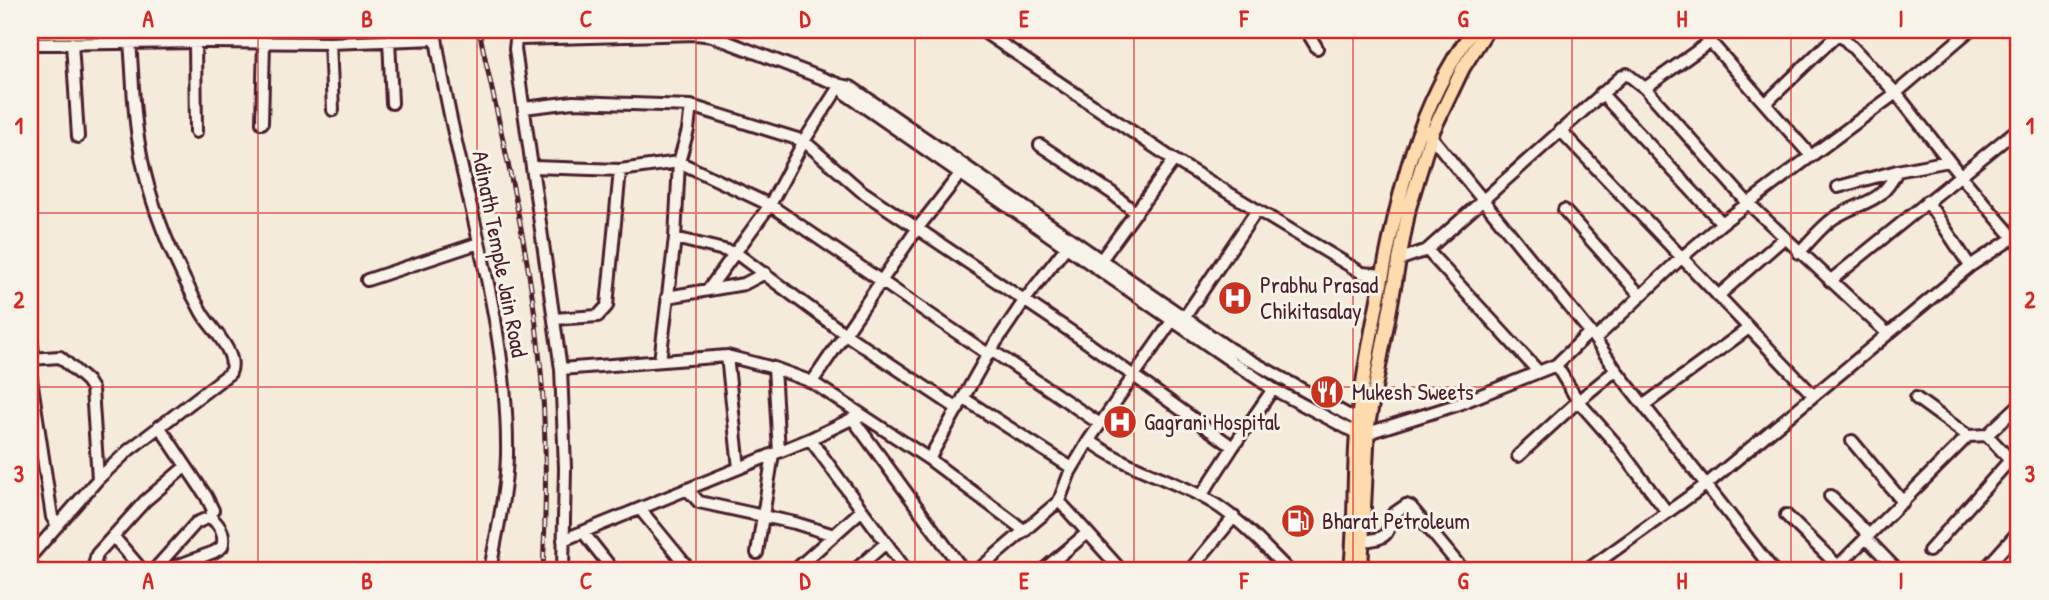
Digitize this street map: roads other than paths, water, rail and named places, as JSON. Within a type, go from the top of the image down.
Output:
[{"type":"main road","points":[[30,32],[250,30]]},
{"type":"main road","points":[[1350,570],[1383,275],[1399,195],[1420,124],[1436,91],[1474,30]]},
{"type":"main road","points":[[1361,570],[1365,430],[1409,208],[1431,135],[1463,68],[1487,30]]},
{"type":"street","points":[[981,30],[1174,160],[1362,273],[1383,275]]},
{"type":"street","points":[[1306,30],[1317,48]]},
{"type":"street","points":[[1700,30],[1811,156]]},
{"type":"street","points":[[840,85],[847,95],[1273,389],[1365,430],[1455,405],[1537,370],[1556,365],[1641,296],[1747,202],[1896,93],[1970,30]]},
{"type":"street","points":[[1587,570],[1707,484],[1970,266],[2017,238],[1960,175],[1896,93],[1839,31],[1766,103]]},
{"type":"street","points":[[30,44],[330,43],[435,34]]},
{"type":"street","name":"Adinath Temple Jain Road","points":[[435,34],[491,293],[503,377],[507,453],[505,495],[490,570]]},
{"type":"street","points":[[564,570],[565,468],[561,369],[515,49],[516,41],[525,38],[696,34],[712,36],[851,87],[1230,349],[1365,430]]},
{"type":"street","points":[[389,40],[392,103]]},
{"type":"street","points":[[1645,88],[1711,41]]},
{"type":"street","points":[[195,42],[196,132]]},
{"type":"street","points":[[262,123],[264,42]]},
{"type":"street","points":[[72,43],[78,137]]},
{"type":"street","points":[[30,558],[98,479],[159,426],[230,373],[232,368],[230,356],[202,313],[156,215],[139,144],[130,43]]},
{"type":"street","points":[[330,43],[333,110]]},
{"type":"street","points":[[1398,260],[1427,250],[1601,93],[1628,74],[1645,88],[1747,202],[1888,334]]},
{"type":"street","points":[[708,290],[770,205],[804,141],[840,85]]},
{"type":"street","points":[[1601,93],[1722,223]]},
{"type":"street","points":[[524,108],[573,102],[691,106],[804,141],[860,190],[1085,341],[1233,447]]},
{"type":"street","points":[[660,361],[676,238],[679,162],[691,106]]},
{"type":"street","points":[[1420,124],[1593,335],[1616,370],[1773,570]]},
{"type":"street","points":[[1830,281],[2019,128]]},
{"type":"street","points":[[1560,130],[1814,396]]},
{"type":"street","points":[[1040,145],[1136,213]]},
{"type":"street","points":[[1101,260],[1174,160]]},
{"type":"street","points":[[1838,187],[1949,161]]},
{"type":"street","points":[[533,167],[620,170],[679,162],[770,205],[880,281],[1100,424]]},
{"type":"street","points":[[554,320],[598,316],[607,306],[620,170]]},
{"type":"street","points":[[1799,253],[1833,219],[1884,193],[1898,171]]},
{"type":"street","points":[[812,382],[917,229],[960,174]]},
{"type":"street","points":[[1927,201],[1970,266]]},
{"type":"street","points":[[1184,318],[1257,210]]},
{"type":"street","points":[[1564,210],[1641,296]]},
{"type":"street","points":[[676,238],[736,253],[845,334],[958,410]]},
{"type":"street","points":[[1718,296],[1784,238]]},
{"type":"street","points":[[367,280],[479,243]]},
{"type":"street","points":[[929,460],[989,352],[1067,246]]},
{"type":"street","points":[[1427,250],[1537,370]]},
{"type":"street","points":[[667,297],[744,284],[765,273]]},
{"type":"street","points":[[978,570],[1059,501],[1072,468],[1089,440],[1172,321]]},
{"type":"street","points":[[1644,405],[1749,328]]},
{"type":"street","points":[[30,334],[32,359],[60,357],[87,381],[92,389],[98,479]]},
{"type":"street","points":[[561,369],[727,356],[774,368],[812,382],[856,416],[929,460],[1025,531]]},
{"type":"street","points":[[727,356],[739,468]]},
{"type":"street","points":[[1556,365],[1578,401],[1615,443],[1667,512]]},
{"type":"street","points":[[757,553],[776,453],[774,368]]},
{"type":"street","points":[[1518,456],[1616,370]]},
{"type":"street","points":[[30,372],[52,517],[57,525]]},
{"type":"street","points":[[1202,496],[1273,389]]},
{"type":"street","points":[[963,398],[1072,468]]},
{"type":"street","points":[[1916,398],[1968,436],[1987,435],[2019,405]]},
{"type":"street","points":[[563,540],[810,439],[856,416]]},
{"type":"street","points":[[856,416],[963,570]]},
{"type":"street","points":[[154,570],[196,523],[210,517],[213,510],[159,426]]},
{"type":"street","points":[[1987,435],[2019,469]]},
{"type":"street","points":[[1786,515],[1836,568],[1968,436]]},
{"type":"street","points":[[810,439],[906,570]]},
{"type":"street","points":[[1089,440],[1127,464],[1202,496],[1234,517],[1288,570]]},
{"type":"street","points":[[1852,440],[1903,502]]},
{"type":"street","points":[[1929,551],[2010,460]]},
{"type":"street","points":[[93,570],[97,554],[113,536],[145,501],[186,466]]},
{"type":"street","points":[[687,489],[699,502],[834,535]]},
{"type":"street","points":[[1830,496],[1897,570]]},
{"type":"street","points":[[1059,501],[1121,570]]},
{"type":"street","points":[[1363,541],[1388,534],[1393,514],[1406,505],[1411,507],[1463,570]]},
{"type":"street","points":[[640,509],[690,570]]},
{"type":"street","points":[[795,570],[862,510]]},
{"type":"street","points":[[166,570],[222,547],[222,531],[210,517]]},
{"type":"street","points":[[1190,570],[1234,517]]},
{"type":"street","points":[[1984,570],[2019,531]]},
{"type":"street","points":[[583,532],[613,570]]},
{"type":"street","points":[[1052,568],[1087,533]]},
{"type":"street","points":[[113,536],[142,570]]},
{"type":"street","points":[[855,570],[886,543]]},
{"type":"street","points":[[30,563],[34,570]]},
{"type":"railway","points":[[479,30],[520,224],[538,342],[545,456],[543,570]]},
{"type":"place","name":"Prabhu Prasad Chikitasalay","points":[[1235,298]]},
{"type":"place","name":"Mukesh Sweets","points":[[1327,392]]},
{"type":"place","name":"Gagrani Hospital","points":[[1120,422]]},
{"type":"place","name":"Bharat Petroleum","points":[[1298,521]]}]
